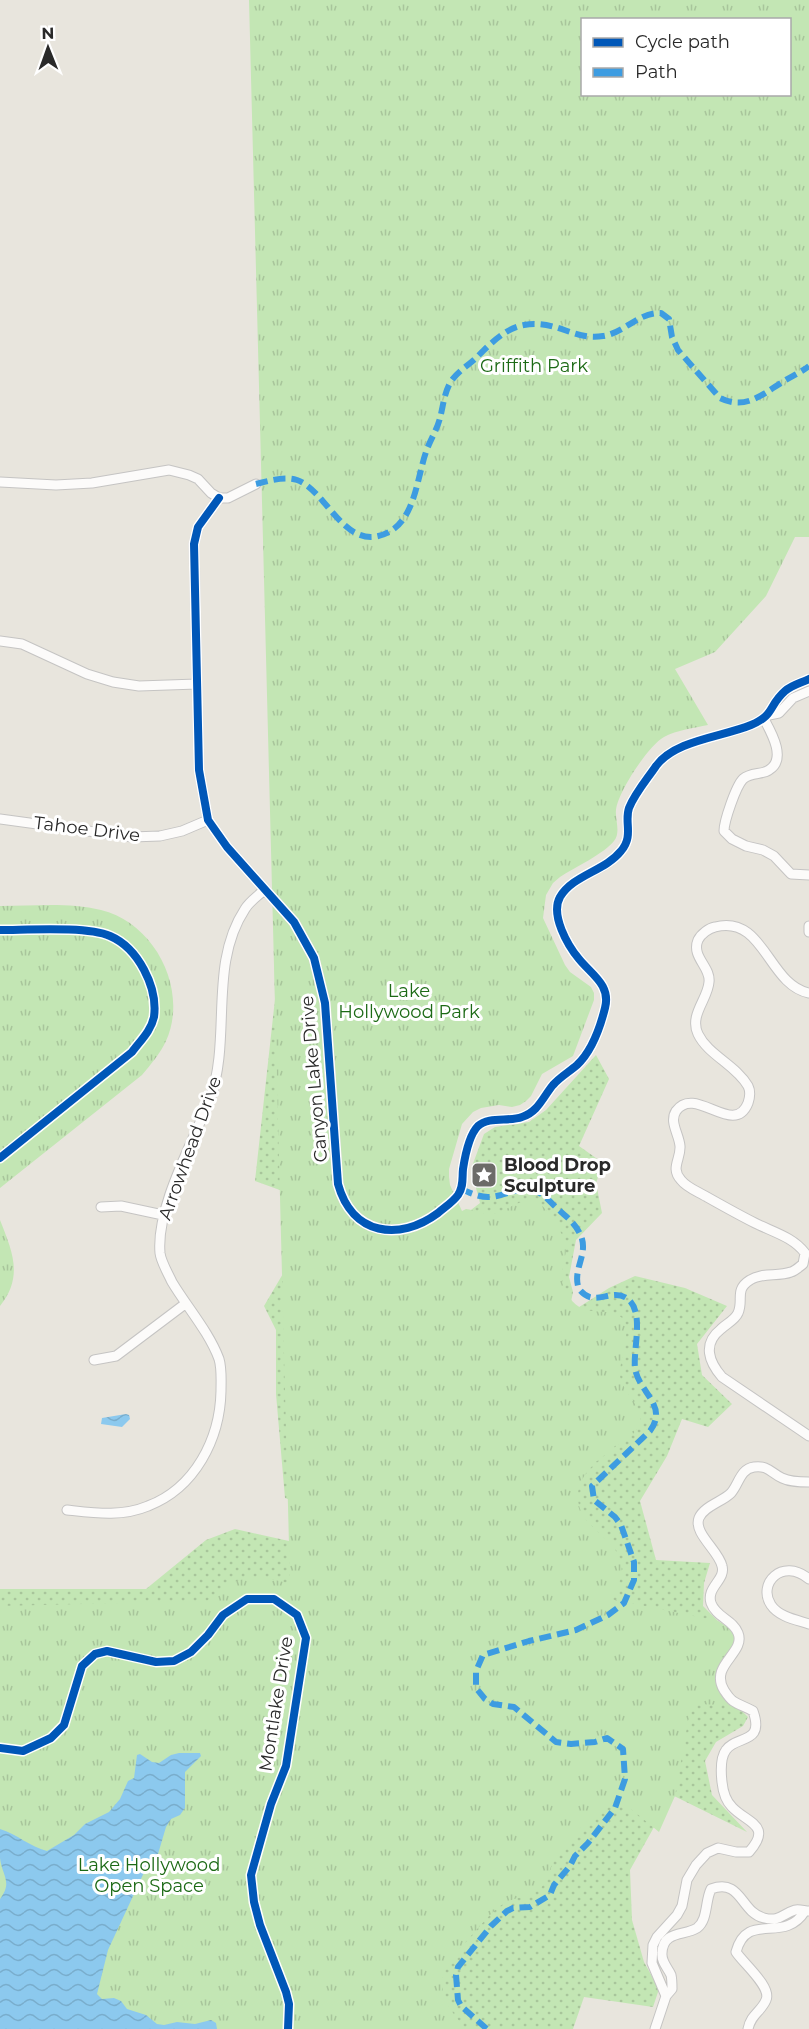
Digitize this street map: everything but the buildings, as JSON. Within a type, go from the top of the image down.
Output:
[{"type":"street","points":[[0,482],[56,485],[92,483],[169,470],[180,471],[198,479],[219,498],[228,498],[256,484]]},
{"type":"street","name":"Canyon Lake Drive","points":[[219,498],[198,527],[194,544],[199,770],[208,820],[227,847],[287,914],[310,948],[321,979],[326,1015],[337,1174],[341,1194],[353,1213],[372,1226],[396,1231],[408,1229],[422,1224],[454,1200],[461,1190],[463,1168],[472,1137],[478,1127],[487,1121],[521,1118],[535,1110],[551,1088],[588,1051],[605,1010],[607,997],[602,984],[574,953],[560,923],[557,909],[560,897],[570,887],[625,847],[629,833],[629,809],[663,758],[674,750],[743,728],[767,717]]},
{"type":"street","points":[[0,641],[22,644],[87,674],[113,682],[139,686],[196,684]]},
{"type":"street","points":[[809,680],[785,691],[773,705],[767,717],[778,757],[776,763],[768,771],[749,775],[741,781],[730,811],[724,820],[724,831],[732,839],[774,856],[791,874],[809,875]]},
{"type":"street","points":[[767,717],[779,713],[793,698],[809,691]]},
{"type":"street","name":"Tahoe Drive","points":[[0,819],[132,837],[160,836],[182,831],[208,820]]},
{"type":"street","name":"Arrowhead Drive","points":[[68,1510],[107,1514],[127,1512],[148,1506],[189,1478],[216,1432],[221,1409],[219,1362],[213,1344],[167,1273],[160,1254],[163,1215],[210,1096],[220,1062],[224,968],[233,930],[246,907],[264,890]]},
{"type":"street","points":[[809,926],[809,932]]},
{"type":"street","points":[[809,993],[791,986],[781,976],[752,935],[741,928],[715,927],[703,933],[697,942],[697,953],[710,979],[696,1018],[697,1033],[747,1085],[750,1094],[744,1110],[736,1115],[724,1115],[694,1102],[676,1111],[673,1121],[680,1146],[675,1163],[676,1171],[681,1180],[691,1188],[748,1219],[799,1244],[805,1253],[803,1264],[792,1272],[756,1276],[742,1287],[739,1295],[739,1312],[717,1331],[711,1340],[709,1351],[712,1365],[722,1377],[809,1436]]},
{"type":"street","points":[[101,1207],[121,1206],[163,1215]]},
{"type":"street","points":[[94,1360],[116,1356],[185,1304]]},
{"type":"street","points":[[666,1996],[652,1964],[653,1945],[682,1906],[687,1880],[696,1864],[707,1853],[718,1848],[749,1852],[756,1845],[759,1836],[759,1830],[755,1824],[732,1808],[724,1798],[722,1756],[727,1747],[748,1739],[756,1721],[753,1711],[731,1700],[720,1680],[721,1671],[739,1643],[739,1634],[735,1626],[716,1612],[712,1604],[710,1595],[712,1588],[721,1577],[723,1568],[719,1558],[700,1531],[699,1517],[727,1497],[735,1488],[742,1473],[751,1467],[766,1467],[782,1478],[809,1482]]},
{"type":"street","points":[[809,1579],[802,1572],[792,1569],[780,1571],[774,1575],[769,1584],[768,1596],[771,1605],[777,1611],[809,1624]]},
{"type":"street","points":[[655,2029],[666,1996],[672,1989],[672,1977],[663,1961],[662,1952],[665,1943],[673,1934],[695,1929],[703,1922],[706,1899],[711,1889],[721,1885],[733,1889],[751,1912],[771,1920],[796,1910],[807,1911]]},
{"type":"street","points":[[748,2029],[753,2015],[766,2001],[767,1996],[762,1983],[736,1952],[739,1942],[744,1934],[758,1929],[787,1927],[800,1920],[807,1911]]},
{"type":"green space","name":"Griffith Park","points":[[249,0],[809,0],[809,537],[795,537],[766,596],[715,652],[675,669],[708,725],[669,735],[657,742],[642,759],[622,792],[616,810],[617,834],[614,841],[597,855],[560,877],[553,883],[546,895],[543,918],[565,965],[570,972],[591,987],[594,993],[594,1000],[573,1056],[542,1074],[531,1096],[520,1105],[512,1107],[499,1105],[473,1112],[462,1124],[449,1169],[450,1185],[462,1211],[466,1209],[493,1214],[520,1202],[531,1200],[543,1207],[565,1239],[566,1252],[562,1279],[572,1301],[587,1310],[615,1314],[625,1322],[626,1336],[620,1375],[640,1414],[640,1421],[634,1433],[601,1458],[587,1472],[579,1488],[578,1498],[581,1510],[587,1521],[619,1556],[622,1568],[619,1583],[610,1599],[718,1621],[734,1634],[736,1642],[720,1666],[716,1683],[718,1691],[733,1705],[691,1704],[675,1796],[659,1832],[614,1795],[562,1848],[541,1888],[533,1894],[508,1901],[499,1907],[460,1949],[445,1971],[442,1981],[447,2003],[466,2029],[0,2029],[0,1606],[207,1601],[217,1592],[237,1581],[266,1579],[290,1584]]},
{"type":"green space","points":[[0,906],[76,906],[101,910],[120,917],[137,929],[162,961],[170,981],[173,1001],[172,1021],[166,1041],[142,1075],[0,1188]]},
{"type":"green space","name":"Lake Hollywood Open Space","points":[[274,921],[450,1226],[480,1203],[471,1169],[484,1134],[495,1127],[529,1122],[546,1110],[596,1055],[609,1079],[579,1146],[603,1163],[596,1183],[602,1213],[576,1240],[569,1277],[573,1292],[570,1307],[576,1309],[609,1288],[635,1276],[685,1288],[727,1306],[697,1344],[702,1375],[732,1404],[708,1427],[682,1419],[667,1456],[640,1501],[656,1560],[710,1563],[704,1583],[703,1606],[730,1629],[724,1658],[718,1668],[716,1680],[719,1692],[726,1701],[748,1717],[743,1726],[716,1742],[705,1761],[712,1795],[747,1832],[672,1795],[630,1870],[632,1920],[644,1962],[659,1989],[653,2007],[584,1997],[573,2029],[312,2029],[0,1829],[0,1589],[146,1589],[206,1540],[235,1529],[289,1541],[293,1501],[285,1498],[276,1394],[276,1330],[264,1306],[294,1255],[288,1193],[255,1181],[275,999]]},
{"type":"green space","points":[[0,1220],[12,1253],[14,1274],[12,1284],[0,1306]]},
{"type":"water","points":[[126,1414],[130,1419],[122,1427],[101,1424],[102,1418]]},
{"type":"water","points":[[179,1753],[200,1753],[201,1756],[185,1772],[185,1808],[180,1815],[171,1819],[166,1827],[158,1854],[147,1866],[108,1950],[97,1994],[102,1999],[114,1998],[121,2001],[127,2009],[146,2015],[157,2024],[177,2022],[195,2024],[211,2020],[216,2023],[217,2029],[0,2029],[0,1899],[6,1888],[6,1879],[0,1858],[0,1829],[47,1851],[74,1835],[85,1824],[109,1812],[120,1799],[128,1781],[134,1778],[137,1755],[140,1754],[152,1762],[159,1763]]},
{"type":"marked path","points":[[256,484],[281,479],[297,480],[308,486],[349,529],[360,535],[374,537],[389,532],[398,526],[410,507],[450,383],[499,337],[511,329],[524,325],[546,325],[593,337],[611,334],[646,316],[661,313],[669,319],[672,337],[678,350],[720,398],[737,403],[759,397],[809,366]]},
{"type":"marked path","points":[[461,1189],[478,1196],[488,1197],[525,1189],[538,1192],[572,1223],[578,1230],[583,1245],[577,1276],[579,1289],[585,1295],[597,1298],[623,1296],[633,1306],[637,1323],[635,1368],[637,1377],[651,1399],[656,1414],[650,1431],[592,1486],[594,1500],[621,1525],[634,1562],[634,1580],[624,1603],[608,1615],[576,1630],[483,1655],[476,1671],[476,1688],[485,1699],[493,1704],[514,1707],[556,1742],[571,1744],[595,1742],[607,1738],[623,1749],[625,1779],[615,1808],[575,1856],[570,1866],[554,1885],[550,1895],[530,1907],[513,1908],[507,1911],[491,1926],[458,1967],[456,1975],[458,2000],[461,2006],[487,2029]]},
{"type":"cycle path","points":[[219,498],[198,527],[194,544],[199,770],[208,820],[227,847],[294,922],[314,958],[325,1003],[338,1184],[345,1201],[354,1214],[379,1229],[408,1228],[423,1222],[449,1204],[461,1188],[468,1146],[478,1126],[488,1121],[528,1115],[540,1104],[553,1085],[577,1065],[587,1053],[601,1023],[605,1008],[605,993],[599,981],[570,946],[559,921],[557,904],[560,897],[573,883],[607,864],[621,851],[627,840],[629,808],[656,766],[675,750],[759,721],[768,714],[785,691],[809,679]]},
{"type":"cycle path","points":[[0,930],[72,930],[110,936],[120,942],[137,959],[149,981],[154,1005],[154,1017],[150,1027],[132,1052],[0,1158]]},
{"type":"cycle path","name":"Montlake Drive","points":[[0,1748],[23,1751],[51,1738],[64,1725],[82,1666],[95,1654],[107,1651],[156,1662],[174,1661],[191,1652],[223,1615],[247,1599],[274,1599],[297,1615],[306,1638],[286,1766],[271,1804],[251,1875],[254,1902],[260,1925],[289,2004],[288,2029]]},
{"type":"place","name":"Blood Drop Sculpture","points":[[484,1175]]},
{"type":"park label","name":"Lake Hollywood Park","points":[[409,1001]]}]
